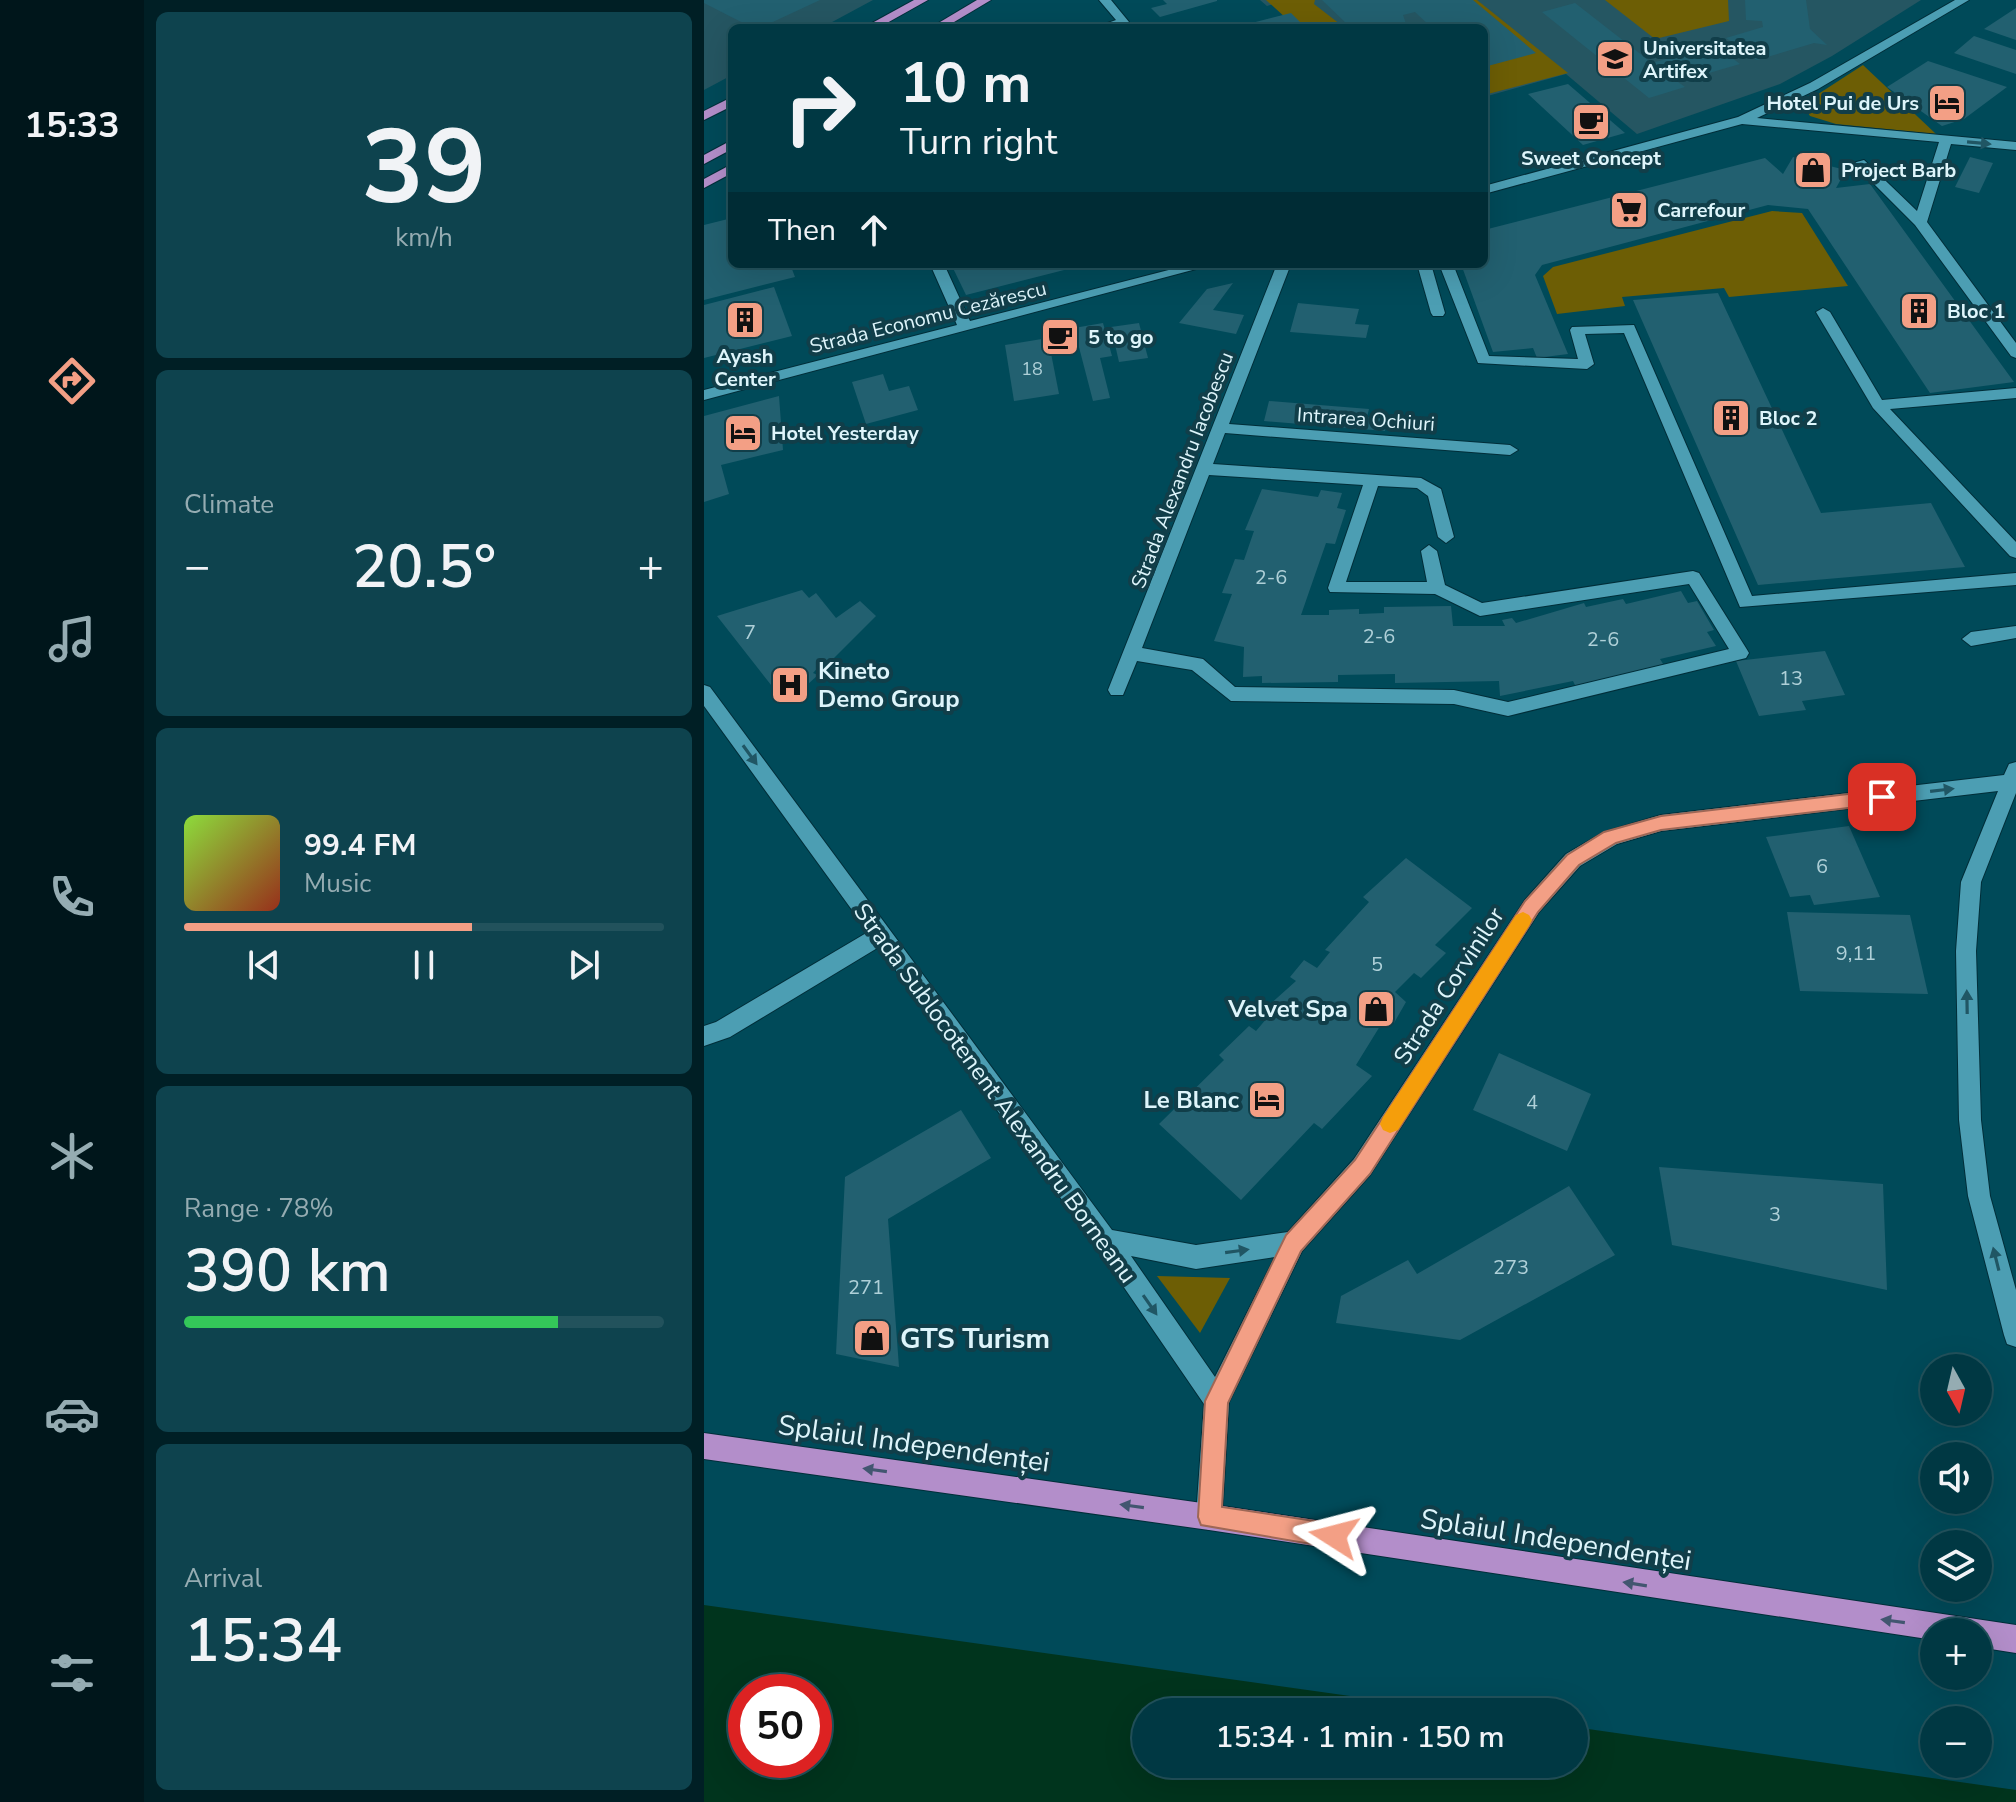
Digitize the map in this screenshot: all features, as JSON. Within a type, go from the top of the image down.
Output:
[{"type":"main road","points":[[877,24],[922,0]]},
{"type":"main road","points":[[943,24],[985,0]]},
{"type":"main road","points":[[704,116],[728,103]]},
{"type":"main road","points":[[704,160],[728,146]]},
{"type":"main road","points":[[704,184],[728,170]]},
{"type":"main road","name":"Splaiul Independenței","points":[[704,1446],[1209,1517],[1920,1625]]},
{"type":"main road","points":[[1992,1635],[2016,1639]]},
{"type":"street","points":[[1105,0],[1123,22],[1115,24]]},
{"type":"street","points":[[1488,189],[1742,120],[1814,86],[1963,0]]},
{"type":"street","points":[[1814,86],[1800,108],[1819,124],[1846,131]]},
{"type":"street","points":[[1742,120],[2016,146]]},
{"type":"street","points":[[1920,222],[1946,140]]},
{"type":"street","points":[[1859,163],[1920,222],[2016,353]]},
{"type":"street","points":[[939,268],[966,328]]},
{"type":"street","name":"Strada Economu Cezărescu","points":[[704,395],[1193,268]]},
{"type":"street","name":"Strada Alexandru Iacobescu","points":[[1117,690],[1282,268]]},
{"type":"street","points":[[1425,268],[1438,313]]},
{"type":"street","points":[[1448,268],[1483,360],[1587,364],[1577,330],[1629,328],[1746,603],[2016,579]]},
{"type":"street","points":[[1823,312],[1878,405],[2016,552]]},
{"type":"street","points":[[1878,405],[2016,393]]},
{"type":"street","name":"Intrarea Ochiuri","points":[[1220,428],[1510,450]]},
{"type":"street","points":[[1204,469],[1421,483],[1435,493],[1446,537]]},
{"type":"street","points":[[1132,653],[1197,664],[1231,694],[1454,697],[1508,709],[1740,653],[1693,577],[1480,610],[1437,588],[1336,588],[1372,480]]},
{"type":"street","points":[[1429,551],[1437,588]]},
{"type":"street","points":[[1971,639],[2016,632]]},
{"type":"street","name":"Strada Sublocotenent Alexandru Borneanu","points":[[704,692],[1105,1240],[1217,1401]]},
{"type":"street","points":[[2012,776],[1971,882],[1966,951],[1970,1120],[1979,1196],[2016,1335]]},
{"type":"street","name":"Strada Corvinilor","points":[[1217,1401],[1294,1243],[1362,1167],[1532,906],[1573,860],[1611,838],[1661,823],[2012,776]]},
{"type":"street","points":[[704,1036],[722,1030],[880,936]]},
{"type":"street","points":[[1105,1240],[1196,1257],[1294,1243]]},
{"type":"street","points":[[1209,1517],[1217,1401]]},
{"type":"shaded area","points":[[704,0],[873,0],[828,24],[728,24],[728,77],[704,90]]},
{"type":"shaded area","points":[[1260,0],[1286,0],[1267,6]]},
{"type":"shaded area","points":[[1266,0],[1315,0],[1314,4],[1340,24],[1293,24]]},
{"type":"shaded area","name":"Universitatea Artifex","points":[[1286,0],[1921,0],[1832,56],[1780,84],[1637,134],[1566,74],[1488,96],[1488,24],[1311,24]]},
{"type":"shaded area","points":[[1460,0],[1477,0],[1568,73],[1488,94],[1488,59],[1519,51]]},
{"type":"shaded area","points":[[1605,0],[1728,0],[1729,21],[1655,39]]},
{"type":"shaded area","points":[[1863,65],[1936,134],[1836,124],[1810,116],[1805,108],[1809,100]]},
{"type":"shaded area","points":[[1772,211],[1802,213],[1848,286],[1729,297],[1724,288],[1622,297],[1625,306],[1557,314],[1543,276],[1553,267]]},
{"type":"shaded area","points":[[1157,1276],[1230,1278],[1200,1333]]},
{"type":"shaded area","points":[[704,1605],[1365,1698],[1132,1698],[1132,1778],[1588,1778],[1588,1729],[2016,1790],[2016,1802],[704,1802]]},
{"type":"building","points":[[704,0],[820,0],[769,24],[745,24],[704,3]]},
{"type":"building","points":[[1163,0],[1217,1],[1160,17],[1151,8],[1167,4]]},
{"type":"building","points":[[1322,0],[1473,0],[1536,53],[1488,66],[1488,24],[1428,24],[1415,12],[1403,15],[1406,24],[1347,24]]},
{"type":"building","points":[[1745,0],[1806,0],[1810,29],[1827,45],[1814,43],[1757,60],[1726,38],[1763,27],[1762,21],[1746,20]]},
{"type":"building","points":[[1575,3],[1652,63],[1715,45],[1740,64],[1678,82],[1685,87],[1649,98],[1542,12]]},
{"type":"building","points":[[2016,8],[2016,40],[1984,29]]},
{"type":"building","points":[[1291,13],[1302,24],[1248,24]]},
{"type":"building","points":[[1974,36],[2016,50],[2016,74],[1954,53]]},
{"type":"building","name":"Hotel Pui de Urs","points":[[1928,61],[2007,87],[1964,119],[1942,126],[1887,87]]},
{"type":"building","points":[[1568,84],[1625,133],[1583,145],[1528,94]]},
{"type":"building","name":"Bloc 1","points":[[1793,157],[1846,170],[1836,188],[1870,184],[2014,382],[1930,393],[1808,209],[1768,205],[1542,265],[1535,275],[1568,354],[1537,358],[1533,348],[1493,352],[1462,268],[1488,268],[1488,229],[1765,158],[1783,174]]},
{"type":"building","points":[[1970,157],[1993,163],[1979,193],[1955,187]]},
{"type":"building","points":[[728,219],[728,268],[792,268],[795,277],[704,300],[704,225]]},
{"type":"building","points":[[953,268],[1072,268],[966,295]]},
{"type":"building","points":[[1233,283],[1213,310],[1244,315],[1236,334],[1179,323],[1207,289]]},
{"type":"building","name":"Ayash Center","points":[[774,287],[792,336],[704,358],[704,305]]},
{"type":"building","name":"Bloc 2","points":[[1718,293],[1821,513],[1931,503],[1965,567],[1758,585],[1633,300]]},
{"type":"building","points":[[1298,303],[1359,309],[1355,324],[1369,325],[1366,338],[1290,332]]},
{"type":"building","points":[[1103,323],[1112,356],[1100,358],[1110,398],[1093,401],[1074,328]]},
{"type":"building","points":[[1139,323],[1148,358],[1119,362],[1111,327]]},
{"type":"building","points":[[1048,338],[1059,394],[1014,401],[1005,345]]},
{"type":"building","points":[[883,374],[889,391],[909,386],[918,410],[866,424],[852,382]]},
{"type":"building","name":"Hotel Yesterday","points":[[779,396],[783,450],[721,465],[729,494],[704,502],[704,416]]},
{"type":"building","points":[[1269,401],[1369,409],[1367,417],[1387,419],[1385,431],[1264,421]]},
{"type":"building","points":[[1262,489],[1318,497],[1321,490],[1342,493],[1337,508],[1346,510],[1335,544],[1326,543],[1301,615],[1329,615],[1329,610],[1359,609],[1359,614],[1384,613],[1384,607],[1451,606],[1453,626],[1505,626],[1502,620],[1512,618],[1516,623],[1584,603],[1586,607],[1623,599],[1626,604],[1681,591],[1688,603],[1697,601],[1714,630],[1707,632],[1716,646],[1660,659],[1665,667],[1576,687],[1573,681],[1500,696],[1499,681],[1395,683],[1395,674],[1338,675],[1338,682],[1262,683],[1262,676],[1243,677],[1244,647],[1214,641],[1232,594],[1222,593],[1235,559],[1244,560],[1254,531],[1245,530]]},
{"type":"building","points":[[802,590],[809,598],[816,593],[836,618],[860,601],[876,616],[830,662],[825,660],[813,673],[818,675],[786,704],[717,616]]},
{"type":"building","points":[[1825,651],[1845,695],[1802,701],[1806,710],[1759,716],[1736,661]]},
{"type":"building","points":[[1849,826],[1880,897],[1814,905],[1810,895],[1790,897],[1766,837]]},
{"type":"building","points":[[1406,858],[1472,908],[1435,945],[1446,953],[1421,978],[1414,973],[1395,992],[1406,1002],[1394,1023],[1385,1018],[1356,1065],[1372,1076],[1322,1129],[1314,1123],[1241,1200],[1159,1124],[1224,1060],[1219,1055],[1249,1026],[1256,1031],[1273,1011],[1267,1007],[1296,981],[1290,977],[1304,960],[1317,968],[1330,952],[1325,950],[1369,902],[1363,897]]},
{"type":"building","points":[[1787,912],[1910,915],[1928,994],[1800,991]]},
{"type":"building","points":[[1499,1053],[1591,1094],[1567,1151],[1473,1110]]},
{"type":"building","points":[[961,1110],[991,1158],[888,1219],[899,1367],[836,1354],[845,1177]]},
{"type":"building","points":[[1659,1167],[1883,1184],[1887,1290],[1672,1245]]},
{"type":"building","points":[[1569,1186],[1615,1255],[1460,1340],[1336,1323],[1341,1296],[1408,1260],[1417,1274]]},
{"type":"slow traffic","points":[[1390,1124],[1523,920]]},
{"type":"place","name":"Universitatea Artifex","points":[[1615,59]]},
{"type":"place","name":"Hotel Pui de Urs","points":[[1947,103]]},
{"type":"place","name":"Sweet Concept","points":[[1591,122]]},
{"type":"place","name":"Project Barb","points":[[1813,170]]},
{"type":"place","name":"Carrefour","points":[[1629,210]]},
{"type":"place","name":"Bloc 1","points":[[1919,311]]},
{"type":"place","name":"Ayash Center","points":[[745,320]]},
{"type":"place","name":"5 to go","points":[[1060,337]]},
{"type":"place","name":"Bloc 2","points":[[1731,418]]},
{"type":"place","name":"Hotel Yesterday","points":[[743,433]]},
{"type":"place","name":"Kineto Demo Group","points":[[790,685]]},
{"type":"place","name":"Velvet Spa","points":[[1376,1009]]},
{"type":"place","name":"Le Blanc","points":[[1267,1100]]},
{"type":"place","name":"GTS Turism","points":[[872,1338]]},
{"type":"route","points":[[1334,1536],[1209,1517],[1217,1401],[1294,1243],[1362,1167],[1532,906],[1573,860],[1611,838],[1661,823],[1882,797]]}]
